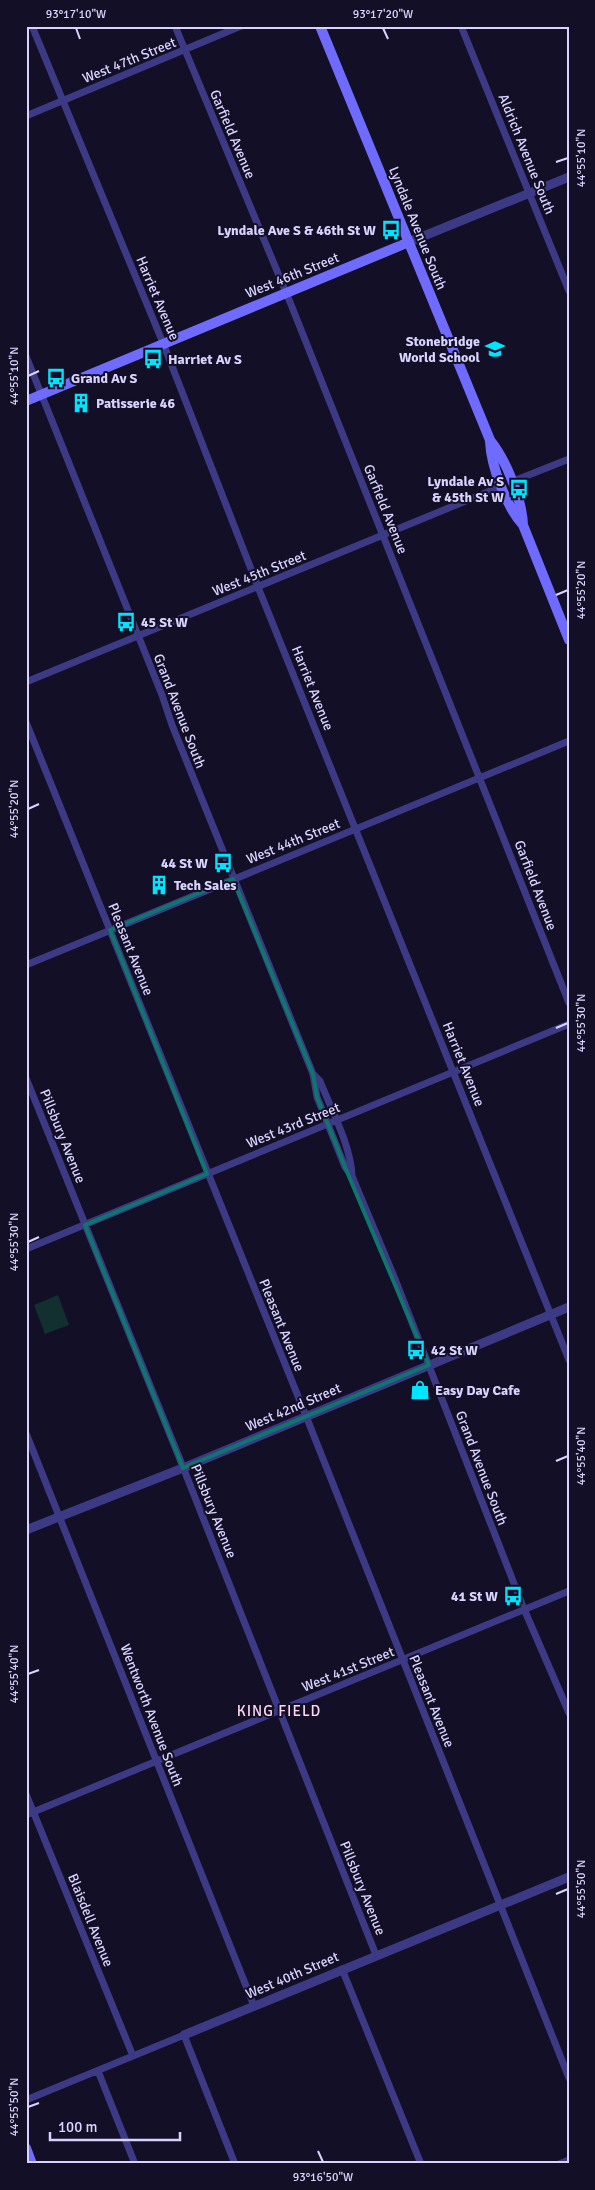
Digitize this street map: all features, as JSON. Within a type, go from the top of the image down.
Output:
[{"type":"main road","name":"Lyndale Avenue South","points":[[320,26],[490,440],[490,451],[522,511],[523,524],[569,640]]},
{"type":"main road","name":"West 46th Street","points":[[26,400],[409,242]]},
{"type":"main road","points":[[26,2148],[32,2164]]},
{"type":"street","name":"Harriet Avenue","points":[[32,26],[163,343],[258,587],[569,1360]]},
{"type":"street","name":"Garfield Avenue","points":[[174,26],[286,292],[569,1003]]},
{"type":"street","name":"West 47th Street","points":[[26,116],[241,26]]},
{"type":"street","name":"Aldrich Avenue South","points":[[462,26],[569,291]]},
{"type":"street","name":"West 46th Street","points":[[409,242],[569,177]]},
{"type":"street","name":"Grand Avenue South","points":[[26,356],[233,879],[313,1074],[317,1097],[332,1122],[345,1167],[352,1176],[429,1365],[524,1609],[569,1713]]},
{"type":"street","name":"West 45th Street","points":[[26,682],[569,459]]},
{"type":"street","name":"Pleasant Avenue","points":[[26,722],[306,1416],[569,2078]]},
{"type":"street","name":"West 44th Street","points":[[26,964],[569,741]]},
{"type":"street","name":"West 43rd Street","points":[[26,1250],[569,1024]]},
{"type":"street","name":"Pillsbury Avenue","points":[[26,1078],[184,1468],[376,1955]]},
{"type":"street","name":"West 42nd Street","points":[[26,1530],[184,1468],[569,1308]]},
{"type":"street","name":"Wentworth Avenue South","points":[[26,1433],[254,2006]]},
{"type":"street","name":"West 41st Street","points":[[30,1814],[569,1591]]},
{"type":"street","name":"Blaisdell Avenue","points":[[26,1794],[30,1814],[133,2056]]},
{"type":"street","name":"West 40th Street","points":[[26,2100],[569,1877]]},
{"type":"street","points":[[342,1969],[421,2164]]},
{"type":"street","points":[[184,2035],[235,2164]]},
{"type":"street","points":[[98,2071],[135,2164]]},
{"type":"street","points":[[559,2164],[569,2160]]},
{"type":"highlighted area","points":[[233,879],[313,1074],[317,1097],[345,1167],[429,1365],[183,1468],[85,1225],[207,1174],[110,930]]},
{"type":"green space","points":[[58,1295],[69,1325],[45,1334],[34,1305]]},
{"type":"place","name":"Lyndale Ave S & 46th St W","points":[[391,230]]},
{"type":"place","name":"Stonebridge World School","points":[[495,349]]},
{"type":"place","name":"Harriet Av S","points":[[153,359]]},
{"type":"place","name":"Grand Av S","points":[[56,378]]},
{"type":"place","name":"Patisserie 46","points":[[81,403]]},
{"type":"place","name":"Lyndale Av S & 45th St W","points":[[519,489]]},
{"type":"place","name":"45 St W","points":[[126,622]]},
{"type":"place","name":"44 St W","points":[[223,863]]},
{"type":"place","name":"Tech Sales","points":[[159,885]]},
{"type":"place","name":"42 St W","points":[[416,1350]]},
{"type":"place","name":"Easy Day Cafe","points":[[420,1390]]},
{"type":"place","name":"41 St W","points":[[513,1596]]},
{"type":"district","name":"KING FIELD","points":[[279,1711]]}]
